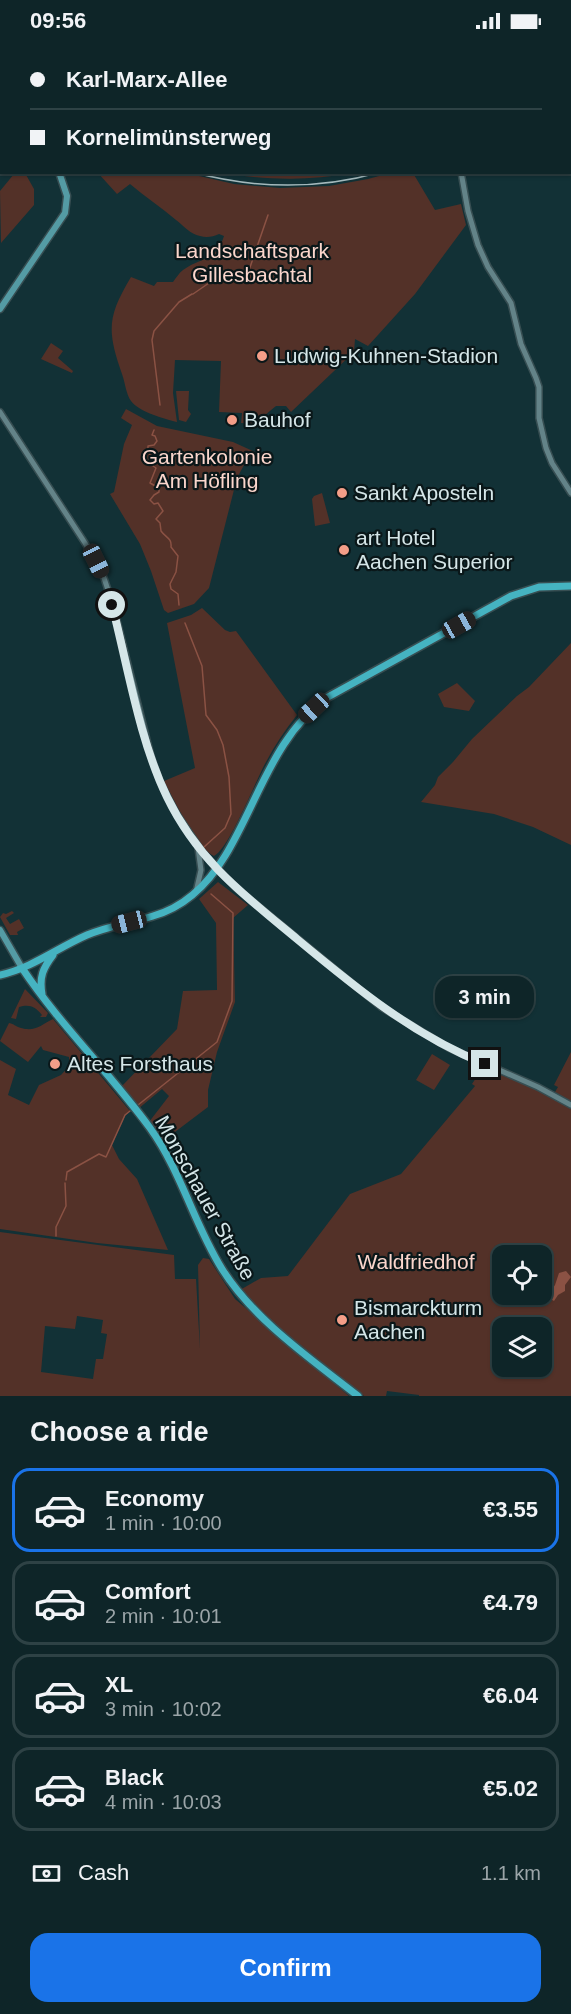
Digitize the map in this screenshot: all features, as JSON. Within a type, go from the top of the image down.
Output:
[{"type":"main road","points":[[0,309],[66,213],[67,196],[60,174]]},
{"type":"main road","points":[[0,975],[22,968],[101,929],[165,912],[195,893],[216,869],[238,833],[284,743],[297,724],[314,708],[347,686],[511,596],[536,588],[571,586]]},
{"type":"main road","points":[[0,930],[22,968]]},
{"type":"main road","points":[[42,997],[40,982],[42,972],[57,951]]},
{"type":"main road","name":"Monschauer Straße","points":[[22,968],[42,997],[150,1128],[173,1167],[212,1251],[237,1290],[262,1317],[358,1396]]},
{"type":"street","points":[[461,174],[466,202],[478,245],[488,267],[511,303],[522,344],[536,378],[539,418],[546,448],[552,463],[571,493]]},
{"type":"street","points":[[0,412],[103,575],[151,756],[167,798],[180,821],[216,869],[364,995],[393,1015],[449,1048],[538,1087],[571,1105]]},
{"type":"street","points":[[195,893],[201,870],[198,847]]},
{"type":"green space","points":[[14,174],[26,174],[34,189],[34,205],[1,243],[0,191]]},
{"type":"green space","name":"Landschaftspark Gillesbachtal","points":[[99,174],[190,174],[234,184],[280,188],[329,186],[386,174],[414,174],[435,210],[461,204],[466,225],[415,294],[368,346],[355,339],[354,352],[291,412],[286,406],[276,406],[254,424],[241,423],[242,413],[219,412],[221,361],[175,360],[173,393],[177,422],[146,412],[129,398],[112,335],[114,314],[117,303],[131,277],[154,286],[157,282],[173,282],[183,270],[212,255],[224,236],[219,234],[205,237],[193,234],[130,184],[117,194]]},
{"type":"green space","points":[[231,174],[344,174],[288,179]]},
{"type":"green space","points":[[51,343],[63,351],[58,358],[73,371],[72,373],[41,359]]},
{"type":"green space","points":[[176,391],[189,391],[188,410],[191,414],[186,422],[179,420]]},
{"type":"green space","name":"Gartenkolonie Am Höfling","points":[[126,409],[157,426],[233,442],[255,452],[237,478],[209,588],[194,604],[168,613],[164,610],[140,544],[110,494],[114,492],[124,444],[132,425],[121,418]]},
{"type":"green space","points":[[322,493],[330,523],[315,526],[312,499]]},
{"type":"green space","points":[[202,608],[225,630],[236,631],[297,715],[269,756],[227,841],[214,856],[194,834],[164,781],[195,768],[167,623],[191,615]]},
{"type":"green space","points":[[571,643],[571,845],[533,827],[494,814],[421,802],[435,785],[438,777],[472,739],[529,687]]},
{"type":"green space","points":[[457,683],[475,701],[469,711],[444,707],[438,694]]},
{"type":"green space","points":[[218,882],[248,905],[233,918],[235,1002],[217,1052],[208,1090],[208,1107],[163,1141],[149,1122],[169,1096],[162,1089],[138,1109],[121,1087],[177,1029],[183,991],[217,990],[216,923],[199,899]]},
{"type":"green space","points":[[12,911],[14,913],[6,918],[10,924],[19,919],[24,928],[17,932],[18,935],[10,935],[0,917],[3,913]]},
{"type":"green space","points":[[25,989],[48,1013],[46,1017],[40,1017],[42,1015],[32,1006],[26,1006],[19,1007],[16,1019],[11,1018]]},
{"type":"green space","points":[[53,1019],[130,1111],[125,1116],[112,1145],[119,1159],[137,1179],[168,1250],[97,1243],[0,1229],[0,1060],[16,1069],[8,1095],[29,1105],[39,1085],[61,1075],[71,1064],[69,1057],[43,1050],[41,1046],[28,1062],[0,1041],[9,1023],[30,1029]]},
{"type":"green space","points":[[571,1052],[571,1102],[555,1092],[558,1087],[554,1085]]},
{"type":"green space","points":[[432,1054],[450,1065],[434,1090],[416,1080]]},
{"type":"green space","name":"Waldfriedhof","points":[[482,1069],[528,1086],[571,1108],[571,1396],[419,1396],[387,1391],[386,1396],[364,1396],[277,1326],[240,1290],[261,1278],[288,1276],[350,1194],[401,1174],[475,1086],[472,1084]]},
{"type":"green space","points":[[0,1232],[174,1255],[175,1279],[196,1279],[200,1349],[198,1265],[203,1258],[209,1259],[235,1299],[349,1396],[0,1396]],"holes":[[[77,1316],[103,1320],[101,1333],[107,1334],[103,1359],[96,1359],[93,1379],[41,1372],[45,1326],[75,1329]]]},
{"type":"shaded area","points":[[566,1271],[571,1277],[565,1285],[565,1291],[554,1301],[552,1290],[559,1273]]},
{"type":"waterway","points":[[193,294],[209,283],[247,276],[268,215]]},
{"type":"waterway","points":[[160,405],[152,340],[154,331],[179,302],[192,294]]},
{"type":"waterway","points":[[154,430],[152,435],[157,441],[154,445],[148,446],[151,451],[148,461],[154,462],[153,466],[156,468],[150,483],[159,488],[159,492],[150,500],[154,504],[158,503],[163,511],[156,519],[160,523],[161,531],[170,540],[171,547],[178,556],[176,572],[170,584],[171,589],[178,594],[179,605]]},
{"type":"waterway","points":[[185,623],[202,666],[206,715],[217,730],[223,745],[229,777],[231,814],[225,828],[204,847]]},
{"type":"waterway","points":[[138,1105],[217,1042],[232,1001],[233,913],[211,894]]},
{"type":"waterway","points":[[66,1180],[67,1172],[99,1154],[106,1157],[125,1115],[130,1111]]},
{"type":"waterway","points":[[56,1236],[56,1227],[66,1206],[65,1183]]},
{"type":"railway","points":[[200,174],[239,182],[286,185],[334,182],[373,174]]},
{"type":"place","name":"Ludwig-Kuhnen-Stadion","points":[[262,356]]},
{"type":"place","name":"Bauhof","points":[[232,420]]},
{"type":"place","name":"Sankt Aposteln","points":[[342,493]]},
{"type":"place","name":"art Hotel Aachen Superior","points":[[344,550]]},
{"type":"place","name":"Altes Forsthaus","points":[[55,1064]]},
{"type":"place","name":"Bismarckturm Aachen","points":[[342,1320]]},
{"type":"route","points":[[112,605],[145,734],[159,778],[180,821],[203,853],[221,875],[364,995],[423,1034],[485,1064]]}]
